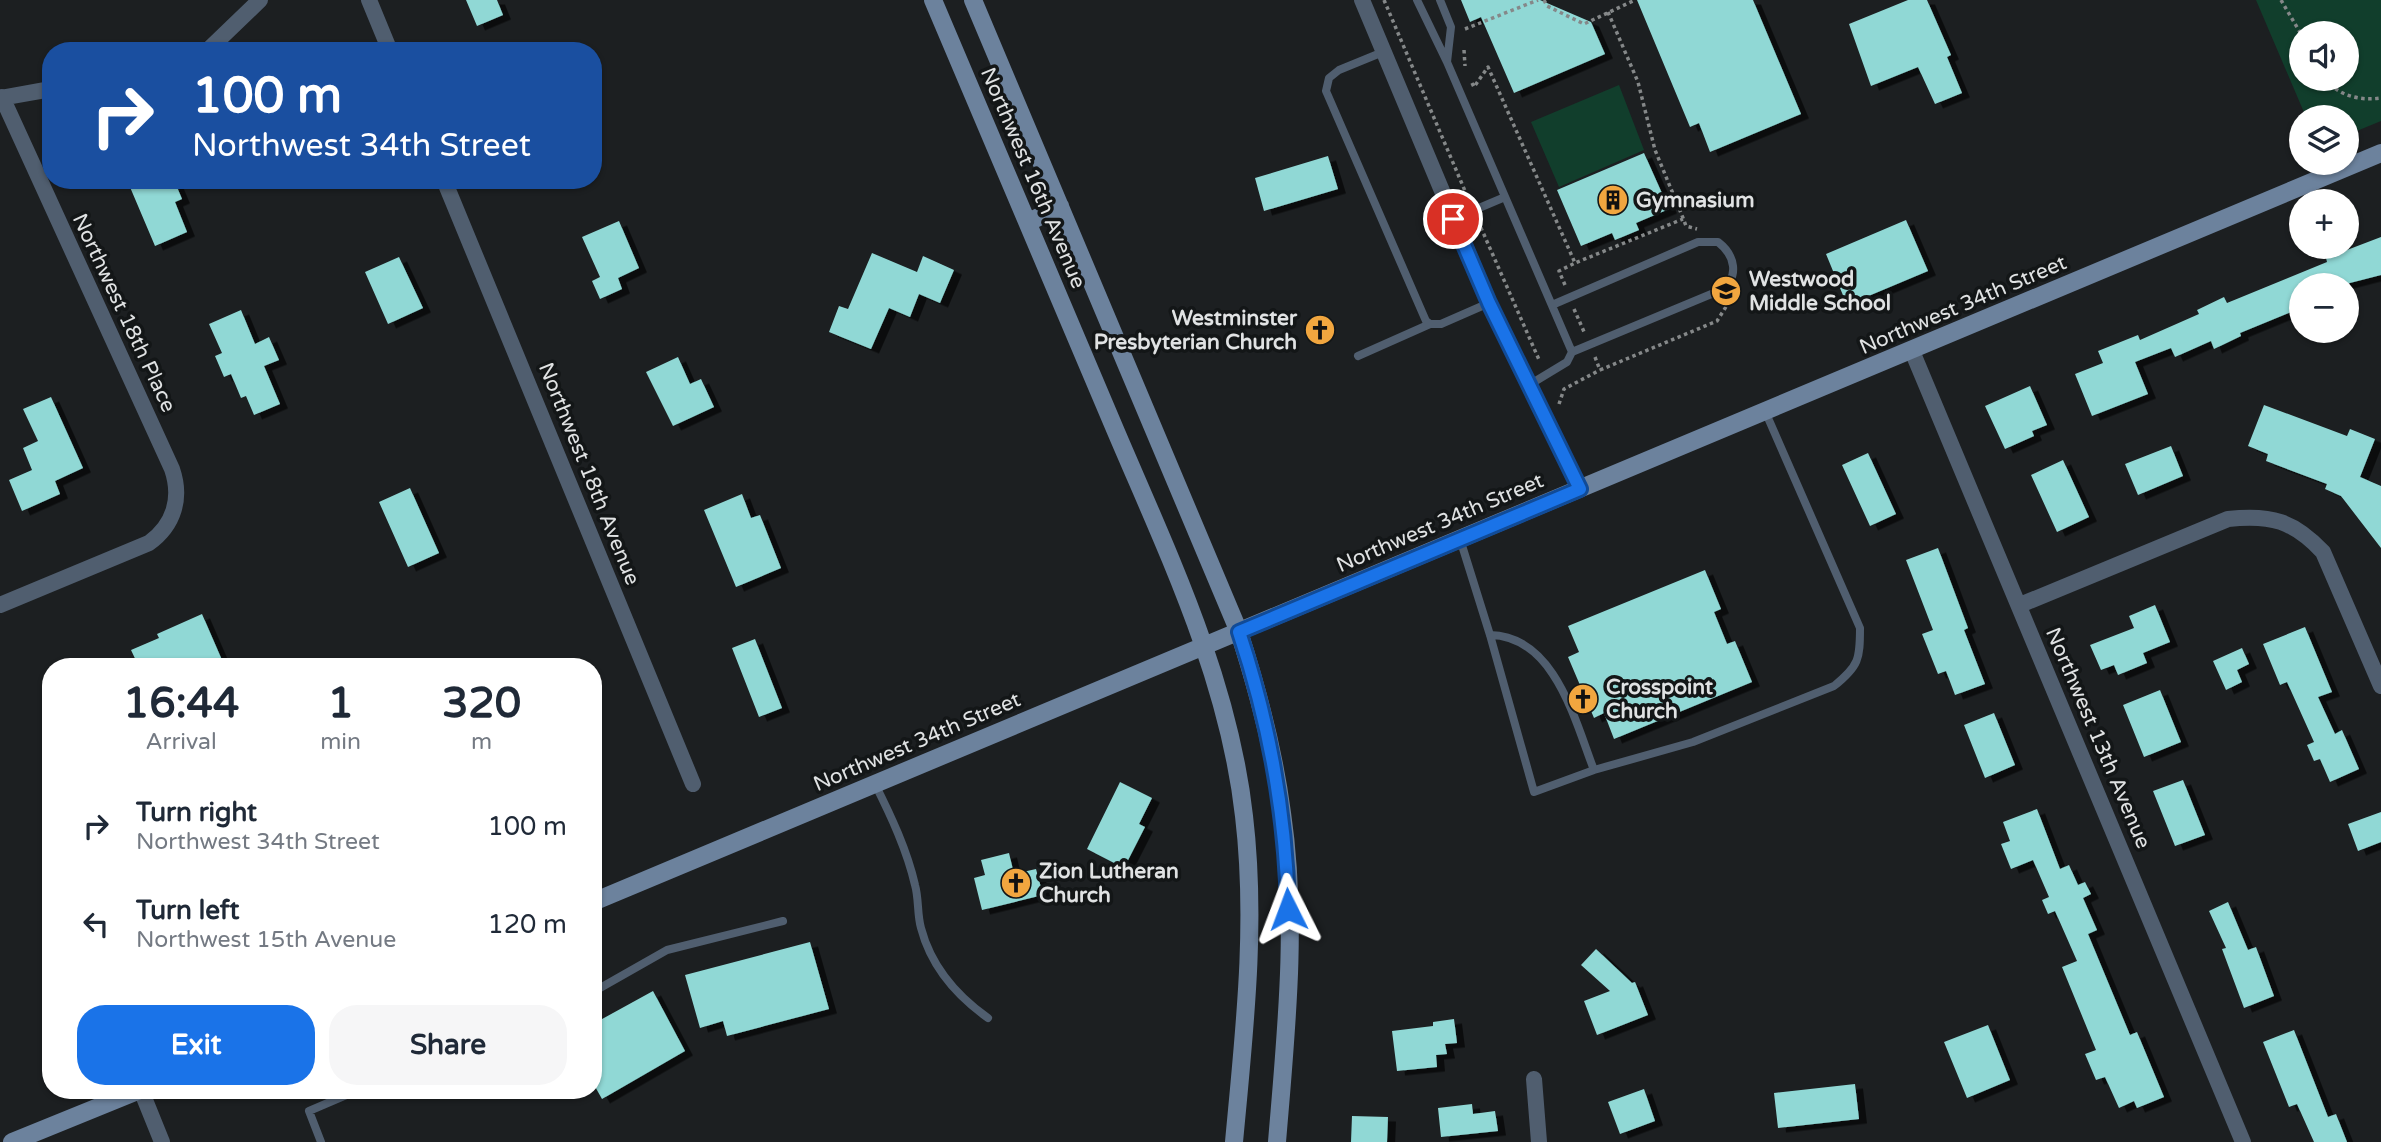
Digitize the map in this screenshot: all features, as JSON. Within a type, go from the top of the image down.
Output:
[{"type":"main road","name":"Northwest 16th Avenue","points":[[933,0],[1029,222],[1205,645],[1233,751],[1244,816],[1249,881],[1247,1008],[1234,1142]]},
{"type":"main road","name":"Northwest 16th Avenue","points":[[973,0],[1239,632],[1271,746],[1283,815],[1289,947],[1277,1142]]},
{"type":"main road","name":"Northwest 34th Street","points":[[602,898],[2381,153]]},
{"type":"main road","points":[[1029,222],[1060,206]]},
{"type":"main road","points":[[12,1142],[119,1099]]},
{"type":"street","points":[[216,42],[260,0]]},
{"type":"street","points":[[369,0],[386,42]]},
{"type":"street","points":[[1362,0],[1489,303],[1580,489]]},
{"type":"street","points":[[1,97],[42,90]]},
{"type":"street","name":"Northwest 18th Place","points":[[1,97],[42,186]]},
{"type":"street","name":"Northwest 18th Place","points":[[0,605],[149,543],[167,526],[174,512],[177,496],[172,468],[43,189]]},
{"type":"street","name":"Northwest 18th Avenue","points":[[448,189],[693,784]]},
{"type":"street","name":"Northwest 13th Avenue","points":[[1912,351],[2243,1142]]},
{"type":"street","points":[[2020,605],[2228,519],[2255,516],[2287,524],[2308,536],[2323,552],[2381,686]]},
{"type":"street","points":[[1534,1079],[1539,1142]]},
{"type":"street","points":[[145,1099],[162,1142]]},
{"type":"lane","points":[[1417,0],[1447,62],[1572,352]]},
{"type":"lane","points":[[1440,0],[1451,27],[1447,62]]},
{"type":"lane","points":[[1383,52],[1339,70],[1329,78],[1326,91],[1368,183],[1423,317],[1430,324]]},
{"type":"lane","points":[[1453,219],[1506,197]]},
{"type":"lane","points":[[1529,385],[1567,362],[1572,352],[1730,284],[1733,275],[1731,256],[1718,242],[1698,242],[1552,305]]},
{"type":"lane","points":[[1358,356],[1430,324],[1441,324],[1489,303]]},
{"type":"lane","points":[[1460,539],[1534,792],[1594,770],[1693,742],[1834,686],[1853,670],[1860,655],[1860,628],[1765,411]]},
{"type":"lane","points":[[1490,635],[1505,635],[1543,659],[1558,681],[1594,770]]},
{"type":"lane","points":[[875,784],[894,822],[915,885],[921,929],[939,970],[966,1003],[988,1018]]},
{"type":"lane","points":[[602,987],[667,950],[783,921]]},
{"type":"lane","points":[[321,1142],[309,1111],[337,1099]]},
{"type":"path","points":[[1538,0],[1463,30],[1465,66],[1474,86],[1488,67],[1575,263],[1683,219]]},
{"type":"path","points":[[1544,0],[1547,6],[1584,24],[1635,0]]},
{"type":"path","points":[[2281,0],[2293,21]]},
{"type":"path","points":[[1608,12],[1638,82],[1655,149],[1686,226]]},
{"type":"path","points":[[2341,91],[2347,96],[2368,100],[2381,98]]},
{"type":"path","points":[[1561,411],[1558,402],[1560,393],[1600,370]]},
{"type":"green space","points":[[2256,0],[2381,0],[2381,121],[2359,130],[2359,105],[2301,105],[2295,91],[2359,91],[2359,21],[2289,21],[2289,77]]},
{"type":"green space","points":[[1619,85],[1644,150],[1559,187],[1531,122]]},
{"type":"building","points":[[466,0],[497,0],[503,15],[477,26]]},
{"type":"building","points":[[1461,0],[1540,0],[1591,22],[1605,54],[1514,93],[1481,17],[1470,22]]},
{"type":"building","points":[[1637,0],[1753,0],[1801,114],[1710,152],[1699,123],[1690,127]]},
{"type":"building","points":[[1908,0],[1927,0],[1951,55],[1947,57],[1962,93],[1935,104],[1918,67],[1871,86],[1849,24]]},
{"type":"building","name":"Gymnasium","points":[[1644,153],[1669,209],[1636,223],[1639,230],[1615,240],[1612,233],[1581,246],[1557,190]]},
{"type":"building","points":[[1328,156],[1338,189],[1264,211],[1255,178]]},
{"type":"building","points":[[131,189],[178,189],[182,199],[175,202],[187,232],[155,246]]},
{"type":"building","points":[[1906,220],[1928,271],[1847,305],[1826,254]]},
{"type":"building","points":[[619,221],[639,268],[618,278],[622,289],[600,299],[592,281],[600,277],[582,237]]},
{"type":"building","points":[[2381,237],[2381,275],[2359,281],[2359,273],[2300,273],[2327,262],[2326,259],[2359,259],[2359,245]]},
{"type":"building","points":[[872,253],[917,272],[923,256],[954,270],[940,303],[919,294],[910,317],[889,308],[871,349],[829,332],[839,306],[848,309]]},
{"type":"building","points":[[399,257],[423,308],[388,324],[365,272]]},
{"type":"building","points":[[2289,278],[2289,313],[2240,333],[2241,336],[2214,349],[2211,341],[2175,357],[2171,348],[2135,362],[2148,394],[2092,416],[2075,374],[2103,363],[2098,351],[2138,335],[2140,340],[2199,314],[2197,310],[2224,297],[2227,303]]},
{"type":"building","points":[[241,310],[255,344],[269,337],[279,360],[264,366],[280,404],[254,415],[246,396],[241,398],[231,374],[224,377],[215,356],[222,353],[209,324]]},
{"type":"building","points":[[678,357],[690,384],[701,379],[714,407],[673,426],[646,372]]},
{"type":"building","points":[[2030,386],[2047,425],[2032,431],[2034,436],[2005,449],[1985,406]]},
{"type":"building","points":[[51,397],[83,468],[55,481],[60,494],[22,511],[9,480],[32,470],[23,448],[38,441],[23,409]]},
{"type":"building","points":[[2264,405],[2347,436],[2350,429],[2375,439],[2360,477],[2381,486],[2381,548],[2341,496],[2325,489],[2327,484],[2266,461],[2268,454],[2248,446]]},
{"type":"building","points":[[2171,446],[2183,476],[2138,495],[2125,464]]},
{"type":"building","points":[[1868,453],[1896,514],[1870,526],[1842,465]]},
{"type":"building","points":[[2063,460],[2089,517],[2057,532],[2031,475]]},
{"type":"building","points":[[410,488],[439,553],[408,567],[379,502]]},
{"type":"building","points":[[742,494],[751,518],[760,515],[781,568],[736,587],[704,510]]},
{"type":"building","points":[[1938,548],[1968,628],[1964,630],[1985,684],[1955,695],[1946,671],[1938,674],[1922,634],[1933,630],[1906,560]]},
{"type":"building","points":[[1705,570],[1721,609],[1714,612],[1727,644],[1735,641],[1752,682],[1614,739],[1604,713],[1594,718],[1568,657],[1579,652],[1568,626]]},
{"type":"building","points":[[2155,605],[2170,642],[2143,653],[2147,663],[2118,675],[2114,665],[2101,670],[2090,645],[2134,628],[2129,616]]},
{"type":"building","points":[[202,614],[221,658],[135,658],[131,650],[159,638],[157,634]]},
{"type":"building","points":[[2305,627],[2332,692],[2318,697],[2335,734],[2342,730],[2359,769],[2330,782],[2320,759],[2314,761],[2307,745],[2314,742],[2287,682],[2280,685],[2263,644]]},
{"type":"building","points":[[755,639],[782,708],[759,717],[732,648]]},
{"type":"building","points":[[2242,648],[2249,664],[2237,670],[2242,682],[2226,690],[2213,661]]},
{"type":"building","points":[[2160,690],[2181,742],[2144,757],[2123,705]]},
{"type":"building","points":[[1994,713],[2015,765],[1985,778],[1964,725]]},
{"type":"building","points":[[2183,780],[2205,835],[2175,846],[2153,791]]},
{"type":"building","points":[[1120,782],[1152,798],[1139,824],[1145,827],[1124,868],[1087,849]]},
{"type":"building","points":[[2037,809],[2060,869],[2069,865],[2078,885],[2085,882],[2091,894],[2083,898],[2097,930],[2088,934],[2130,1035],[2137,1032],[2164,1097],[2137,1108],[2134,1101],[2119,1108],[2105,1077],[2096,1080],[2085,1054],[2096,1050],[2062,967],[2077,961],[2055,911],[2048,914],[2042,900],[2049,897],[2033,860],[2011,869],[2001,844],[2010,841],[2003,822]]},
{"type":"building","points":[[2381,812],[2381,842],[2358,851],[2348,824]]},
{"type":"building","points":[[1009,853],[1014,874],[1036,869],[1043,895],[982,910],[974,878],[985,875],[981,860]]},
{"type":"building","points":[[2228,902],[2248,950],[2256,947],[2274,996],[2244,1008],[2222,949],[2226,948],[2209,911]]},
{"type":"building","points":[[810,942],[829,1009],[727,1036],[723,1021],[700,1028],[685,975]]},
{"type":"building","points":[[1596,949],[1632,983],[1635,982],[1648,1015],[1597,1035],[1584,1001],[1610,991],[1581,965]]},
{"type":"building","points":[[653,991],[685,1051],[602,1099],[602,1019]]},
{"type":"building","points":[[1454,1019],[1457,1043],[1445,1044],[1447,1054],[1436,1055],[1437,1067],[1397,1071],[1392,1031],[1433,1026],[1433,1022]]},
{"type":"building","points":[[1988,1025],[2010,1080],[1967,1098],[1944,1042]]},
{"type":"building","points":[[2294,1030],[2328,1117],[2336,1114],[2347,1142],[2314,1142],[2297,1104],[2289,1107],[2263,1042]]},
{"type":"building","points":[[1855,1084],[1859,1119],[1778,1128],[1774,1093]]},
{"type":"building","points":[[1644,1089],[1655,1121],[1620,1134],[1608,1102]]},
{"type":"building","points":[[1472,1104],[1473,1114],[1495,1111],[1498,1131],[1441,1137],[1438,1108]]},
{"type":"building","points":[[1352,1116],[1388,1117],[1387,1142],[1351,1142]]},
{"type":"place","name":"Gymnasium","points":[[1613,200]]},
{"type":"place","name":"Westwood Middle School","points":[[1726,291]]},
{"type":"place","name":"Westminster Presbyterian Church","points":[[1320,330]]},
{"type":"place","name":"Crosspoint Church","points":[[1583,699]]},
{"type":"place","name":"Zion Lutheran Church","points":[[1016,883]]},
{"type":"route","points":[[1288,909],[1283,815],[1271,746],[1239,632],[1580,489],[1489,303],[1453,219]]}]
